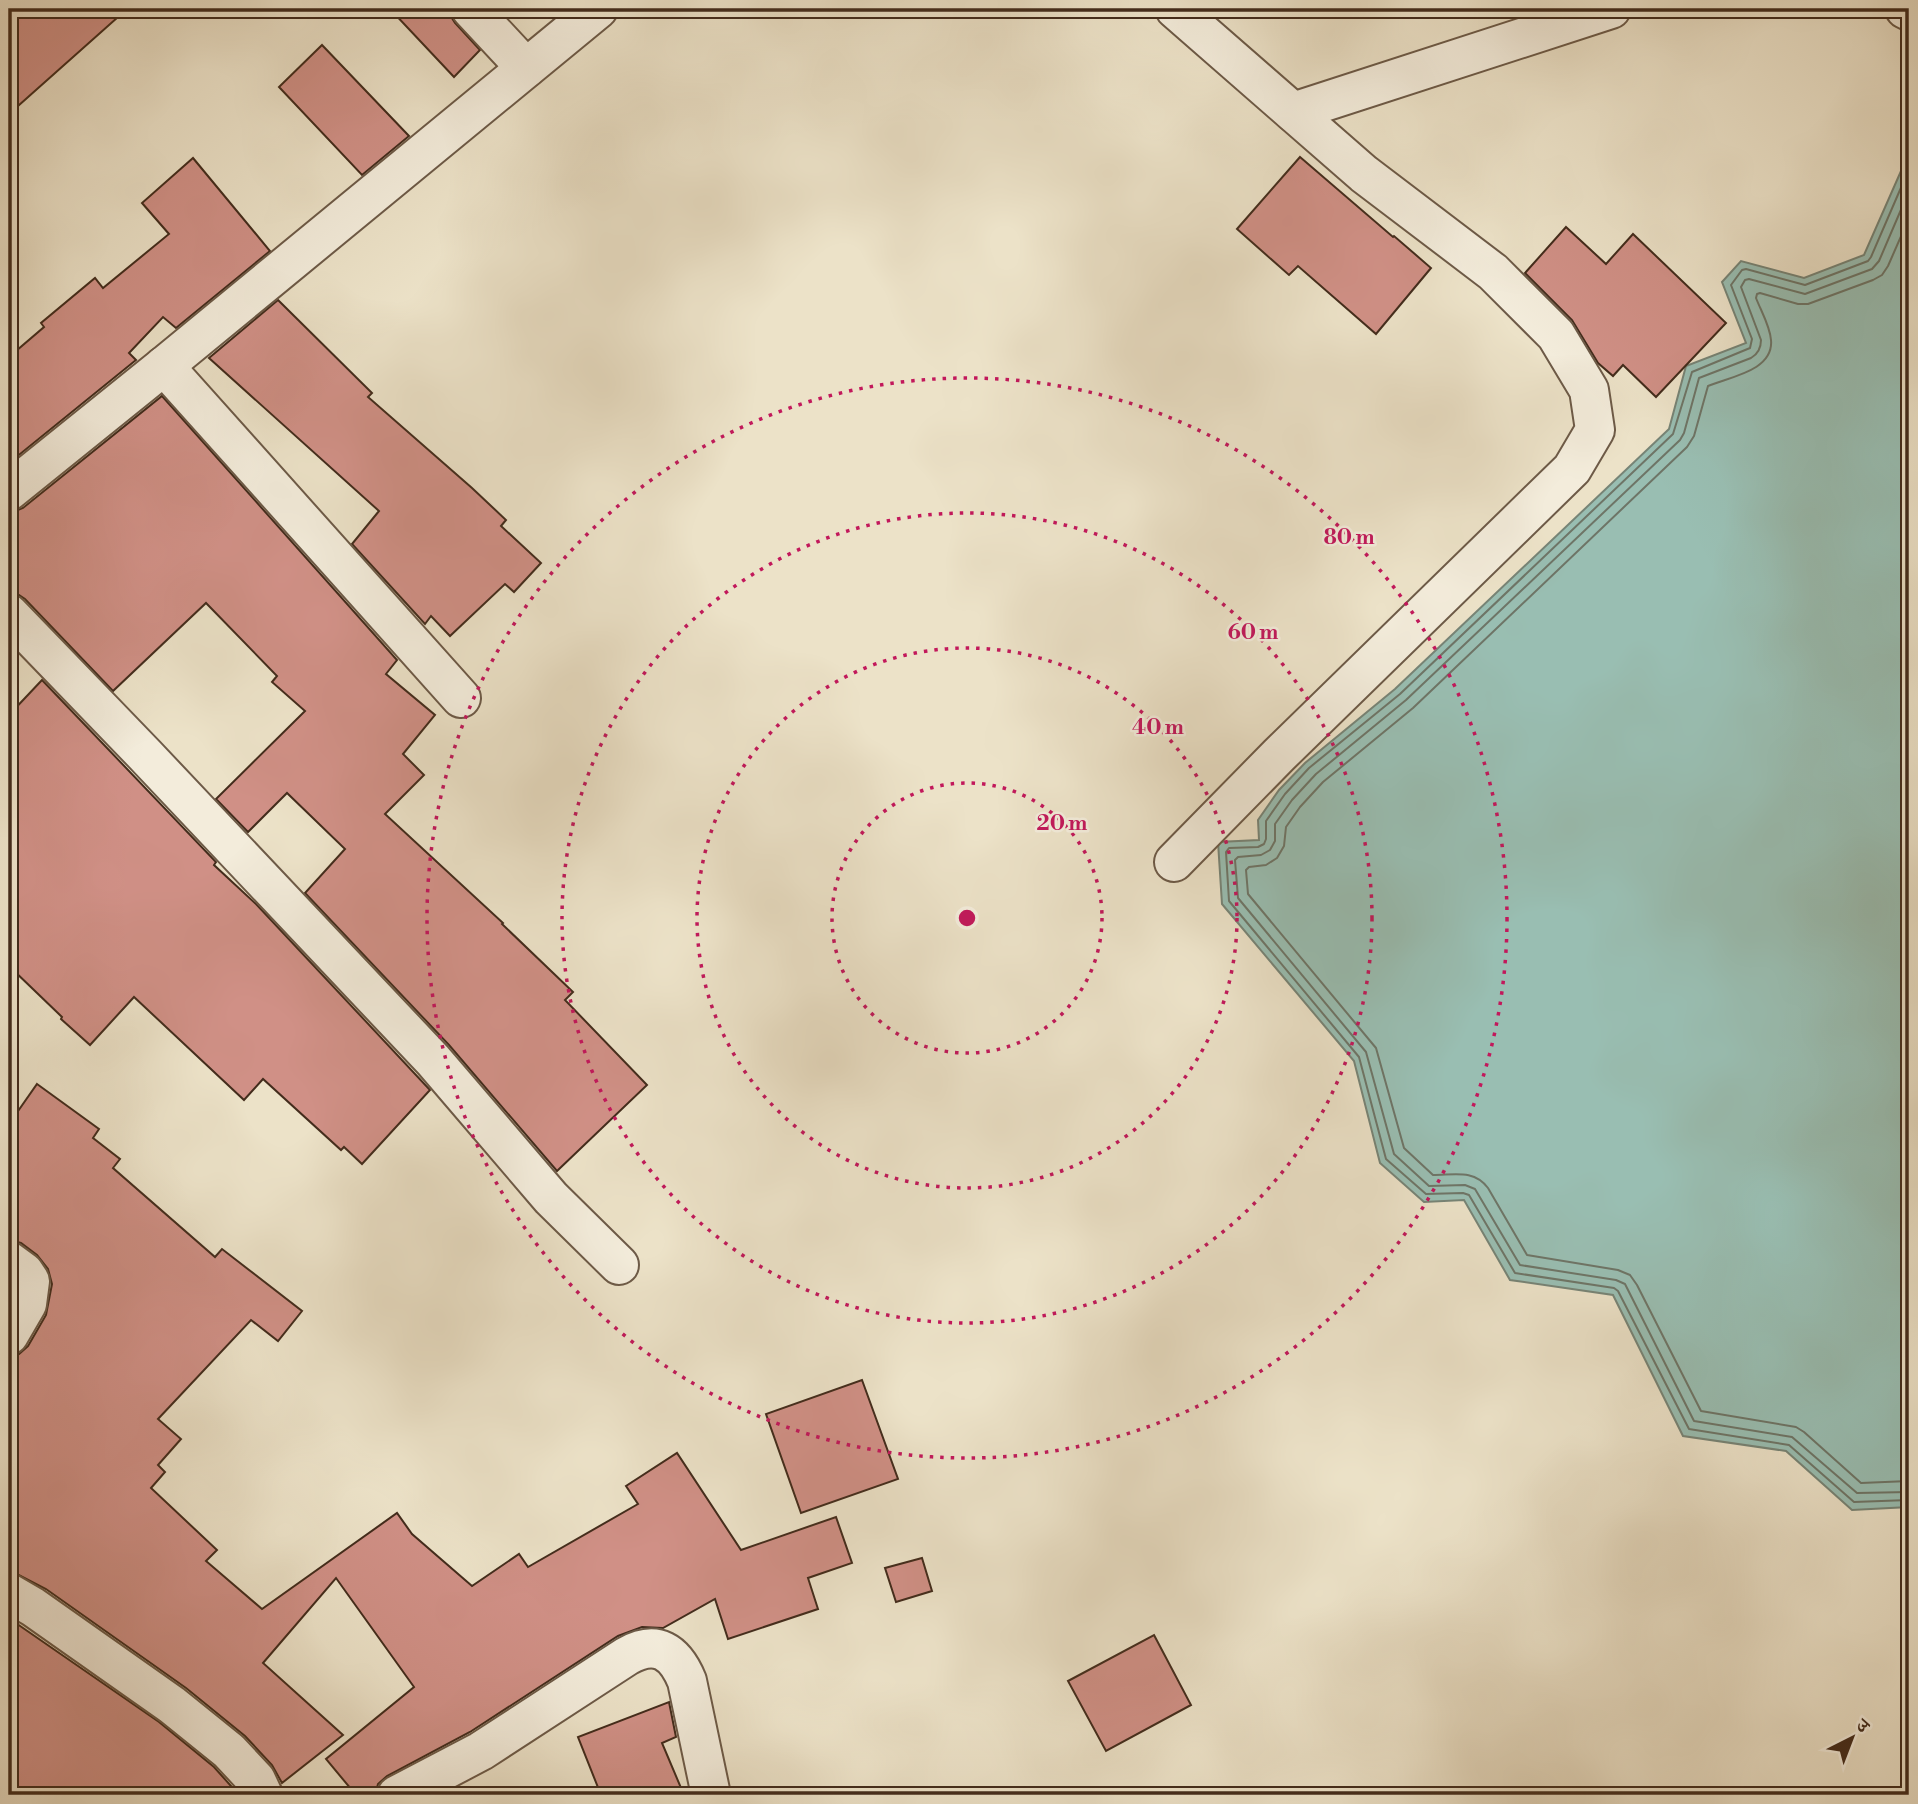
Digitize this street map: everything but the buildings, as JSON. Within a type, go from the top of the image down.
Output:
[{"type":"street","points":[[471,9],[526,68]]},
{"type":"street","points":[[9,491],[598,9]]},
{"type":"street","points":[[1174,862],[1279,755],[1572,469],[1595,430],[1589,390],[1556,335],[1493,272],[1364,174],[1175,9]]},
{"type":"street","points":[[1293,111],[1611,9]]},
{"type":"street","points":[[164,366],[461,698]]},
{"type":"street","points":[[9,614],[433,1060],[551,1198],[619,1265]]},
{"type":"street","points":[[9,1261],[24,1272],[30,1281],[27,1304],[9,1335]]},
{"type":"street","points":[[9,1593],[172,1705],[229,1751],[256,1780],[263,1795]]},
{"type":"street","points":[[397,1795],[481,1751],[628,1656],[647,1647],[663,1650],[680,1665],[687,1681],[711,1795]]},
{"type":"water","points":[[1901,171],[1909,176],[1909,1507],[1852,1510],[1786,1451],[1683,1436],[1613,1295],[1510,1280],[1464,1200],[1424,1202],[1380,1163],[1354,1061],[1222,904],[1218,842],[1259,840],[1258,820],[1279,790],[1305,763],[1395,689],[1669,429],[1686,366],[1746,343],[1722,282],[1741,261],[1804,278],[1864,255]]}]
